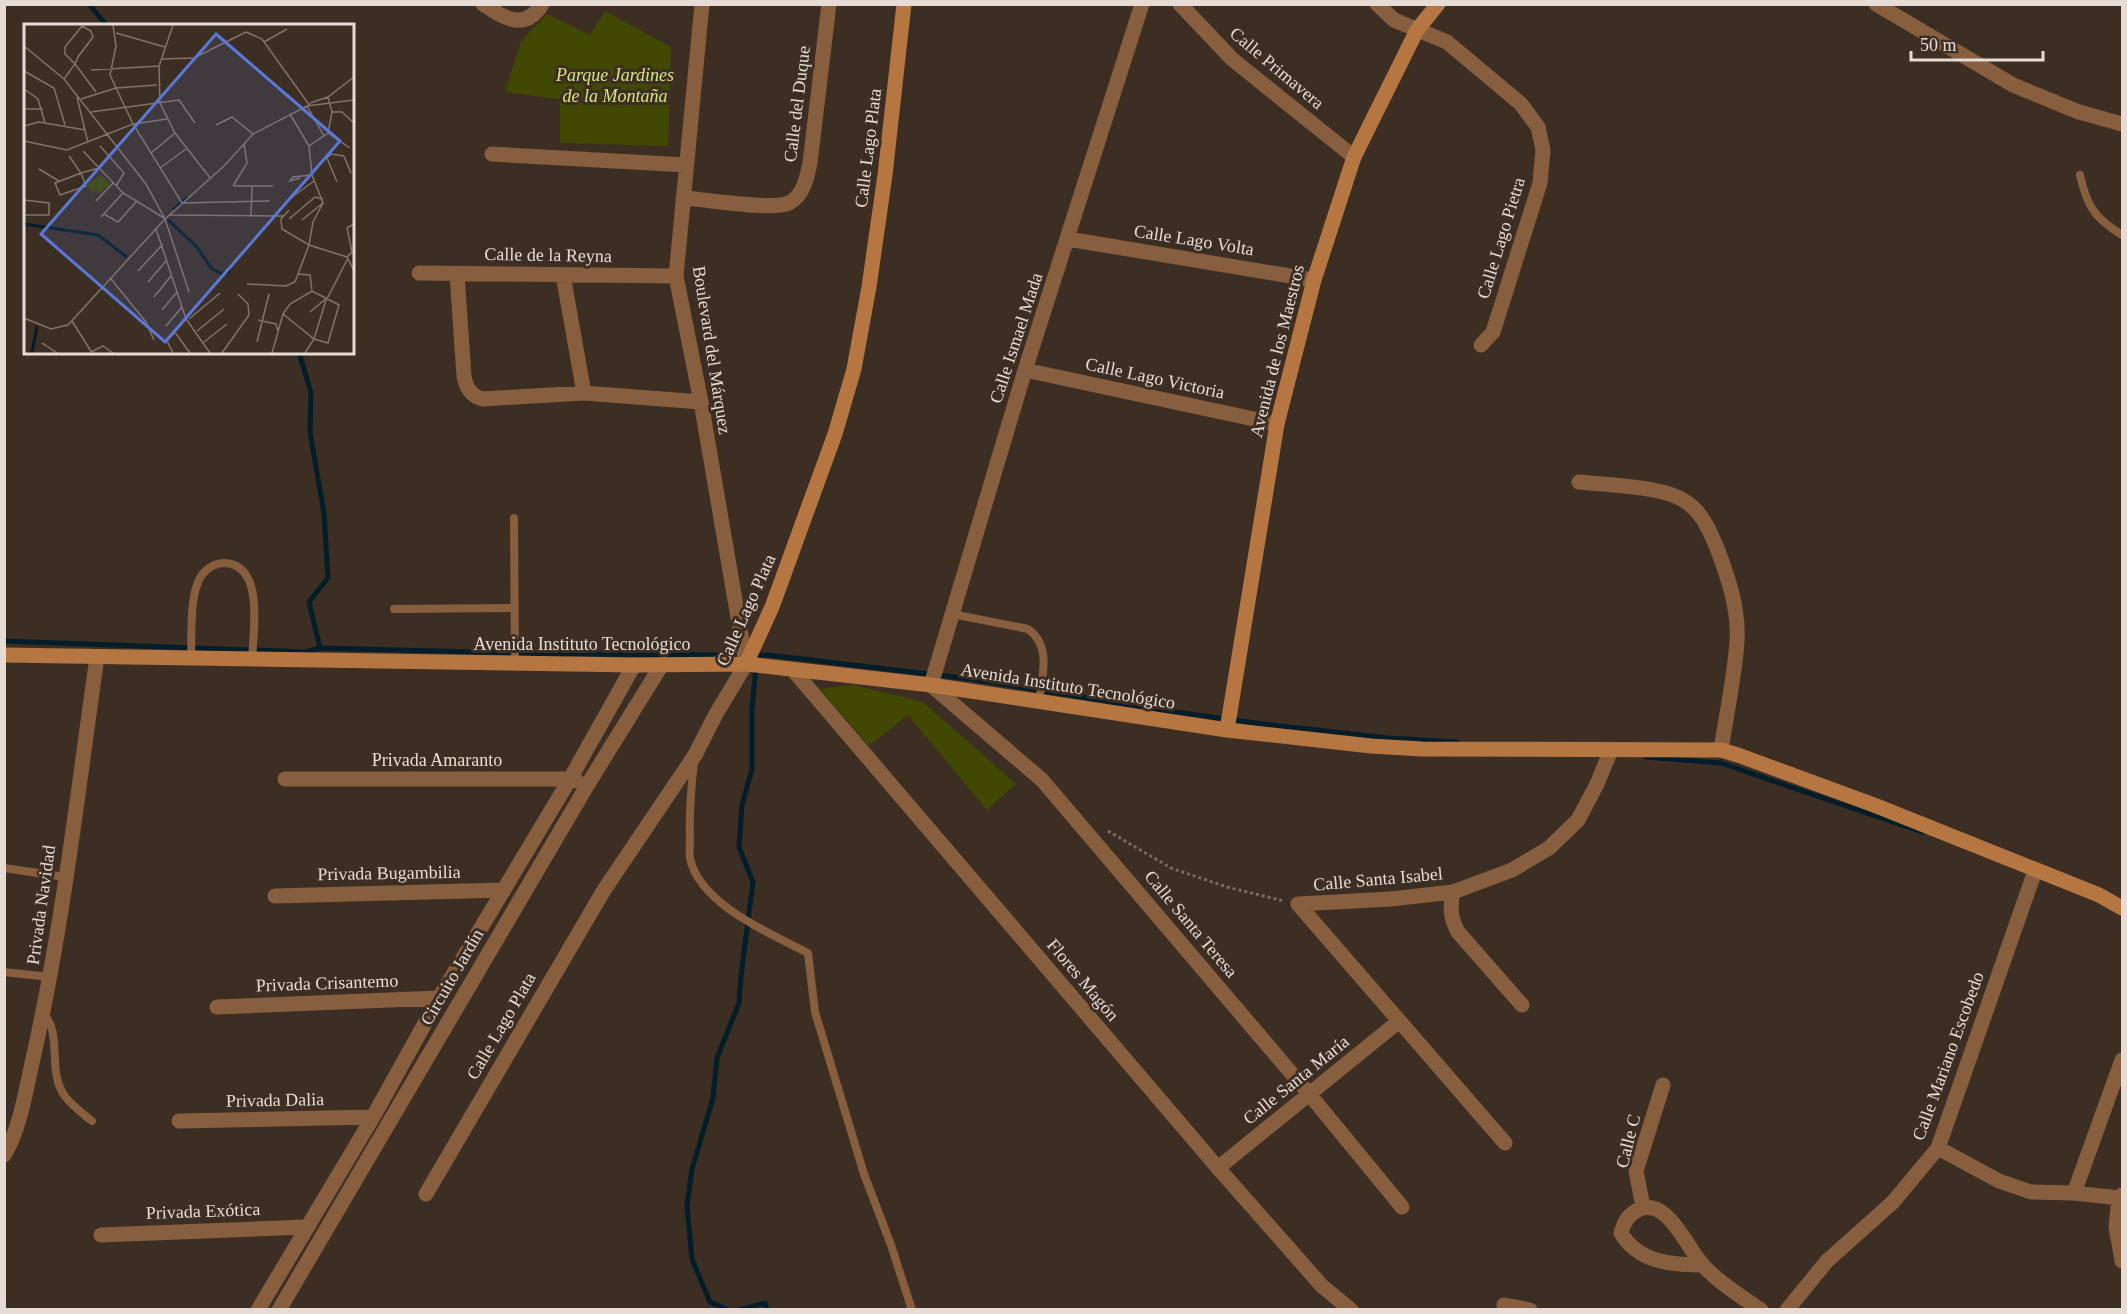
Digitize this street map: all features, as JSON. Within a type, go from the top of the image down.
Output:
[{"type":"street","points":[[483,4],[514,20],[526,20],[535,15],[543,4]]},
{"type":"street","name":"Boulevard del Márquez","points":[[702,4],[676,276],[701,402],[746,664]]},
{"type":"street","name":"Calle del Duque","points":[[683,198],[773,206],[789,203],[800,193],[806,182],[810,163],[829,4]]},
{"type":"street","name":"Calle Lago Plata","points":[[426,1194],[604,890],[695,755],[746,664],[772,607],[836,434],[854,369],[869,287],[885,175],[904,4]]},
{"type":"street","name":"Calle Ismael Mada","points":[[931,685],[1025,370],[1142,4]]},
{"type":"street","name":"Calle Primavera","points":[[1180,4],[1232,59],[1354,157]]},
{"type":"street","name":"Calle Lago Pietra","points":[[1377,4],[1394,20],[1447,42],[1521,104],[1538,127],[1543,150],[1540,183],[1493,332],[1481,345]]},
{"type":"street","name":"Avenida de los Maestros","points":[[1227,730],[1277,424],[1314,280],[1354,157],[1418,30],[1438,4]]},
{"type":"street","points":[[1876,4],[2013,85],[2079,112],[2122,124]]},
{"type":"street","points":[[492,154],[686,165]]},
{"type":"street","name":"Calle Lago Volta","points":[[1068,239],[1314,280]]},
{"type":"street","name":"Calle de la Reyna","points":[[419,273],[676,276]]},
{"type":"street","points":[[457,274],[466,386],[471,393],[482,399],[584,393],[701,402]]},
{"type":"street","points":[[563,275],[584,393]]},
{"type":"street","name":"Calle Lago Victoria","points":[[1025,370],[1277,424]]},
{"type":"street","points":[[1579,482],[1661,492],[1682,499],[1697,511],[1711,533],[1725,569],[1733,599],[1737,641],[1720,750]]},
{"type":"street","name":"Avenida Instituto Tecnológico","points":[[4,655],[661,666],[746,664],[931,685],[1227,730],[1371,746],[1422,749],[1720,750],[1738,754],[1874,805],[2099,894],[2122,908]]},
{"type":"street","name":"Privada Navidad","points":[[4,1155],[9,1148],[15,1129],[50,977],[97,657]]},
{"type":"street","name":"Circuito Jardín","points":[[258,1310],[373,1118],[439,998],[570,779],[634,665]]},
{"type":"street","name":"Circuito Jardín","points":[[279,1310],[588,784],[661,666]]},
{"type":"street","name":"Flores Magón","points":[[793,670],[1218,1168],[1322,1286],[1351,1310]]},
{"type":"street","name":"Calle Santa Teresa","points":[[931,685],[1042,780],[1310,1095],[1402,1207]]},
{"type":"street","name":"Calle Santa Isabel","points":[[1298,904],[1391,899],[1453,892],[1512,870],[1549,848],[1578,820],[1597,784],[1611,750]]},
{"type":"street","name":"Privada Amaranto","points":[[285,779],[570,779],[588,784]]},
{"type":"street","name":"Calle Mariano Escobedo","points":[[1787,1310],[1827,1261],[1893,1202],[1938,1148],[2034,870]]},
{"type":"street","name":"Privada Bugambilia","points":[[275,896],[504,890]]},
{"type":"street","points":[[1453,892],[1450,910],[1452,921],[1458,932],[1522,1005]]},
{"type":"street","name":"Calle Santa Isabel","points":[[1298,904],[1505,1143]]},
{"type":"street","name":"Privada Crisantemo","points":[[217,1007],[439,998]]},
{"type":"street","name":"Calle Santa María","points":[[1218,1168],[1398,1022]]},
{"type":"street","points":[[2074,1193],[2122,1060]]},
{"type":"street","name":"Calle C","points":[[1643,1207],[1636,1171],[1663,1085]]},
{"type":"street","name":"Privada Dalia","points":[[178,1121],[373,1118]]},
{"type":"street","points":[[1938,1148],[1999,1181],[2031,1192],[2121,1197],[2116,1227],[2122,1261]]},
{"type":"street","points":[[1702,1265],[1674,1264],[1647,1257],[1628,1245],[1621,1233],[1624,1222],[1633,1212],[1643,1207],[1653,1208],[1665,1215],[1679,1228],[1702,1265],[1761,1310]]},
{"type":"street","name":"Privada Exótica","points":[[101,1235],[306,1227]]},
{"type":"street","points":[[1504,1305],[1530,1310]]},
{"type":"lane","points":[[2080,175],[2084,195],[2098,218],[2122,235]]},
{"type":"lane","points":[[514,518],[515,664]]},
{"type":"lane","points":[[191,658],[194,596],[201,576],[217,564],[228,563],[240,567],[254,591],[252,660]]},
{"type":"lane","points":[[394,609],[514,608]]},
{"type":"lane","points":[[952,614],[1028,629],[1038,636],[1043,646],[1039,702]]},
{"type":"lane","points":[[695,755],[691,788],[690,859],[703,885],[718,902],[754,925],[808,953],[814,1012],[864,1174],[891,1245],[912,1310]]},
{"type":"lane","points":[[4,868],[65,877]]},
{"type":"lane","points":[[4,972],[50,977]]},
{"type":"lane","points":[[43,1012],[50,1019],[53,1031],[55,1068],[63,1095],[92,1121]]},
{"type":"path","name":"Calle Santa Isabel","points":[[1100,826],[1171,868],[1227,887],[1298,904]]},
{"type":"green space","name":"Parque Jardines de la Montaña","points":[[605,11],[671,47],[668,146],[560,143],[560,99],[505,92],[521,41],[547,14],[590,35]]},
{"type":"green space","points":[[853,685],[923,702],[1016,784],[987,810],[908,715],[869,746],[820,689]]},
{"type":"waterway","points":[[89,4],[105,24]]},
{"type":"waterway","points":[[300,354],[311,393],[310,432],[324,513],[328,578],[309,602],[320,648]]},
{"type":"waterway","points":[[4,641],[306,652],[320,648],[554,654],[743,655]]},
{"type":"waterway","points":[[752,655],[769,655],[971,679],[1263,724],[1388,738],[1457,742]]},
{"type":"waterway","points":[[728,1310],[710,1302],[692,1259],[687,1206],[692,1169],[713,1098],[717,1058],[739,1003],[753,882],[739,847],[742,805],[752,769],[752,710],[756,666]]},
{"type":"waterway","points":[[1646,757],[1721,763],[1922,832]]},
{"type":"waterway","points":[[739,1310],[765,1303],[767,1310]]}]
